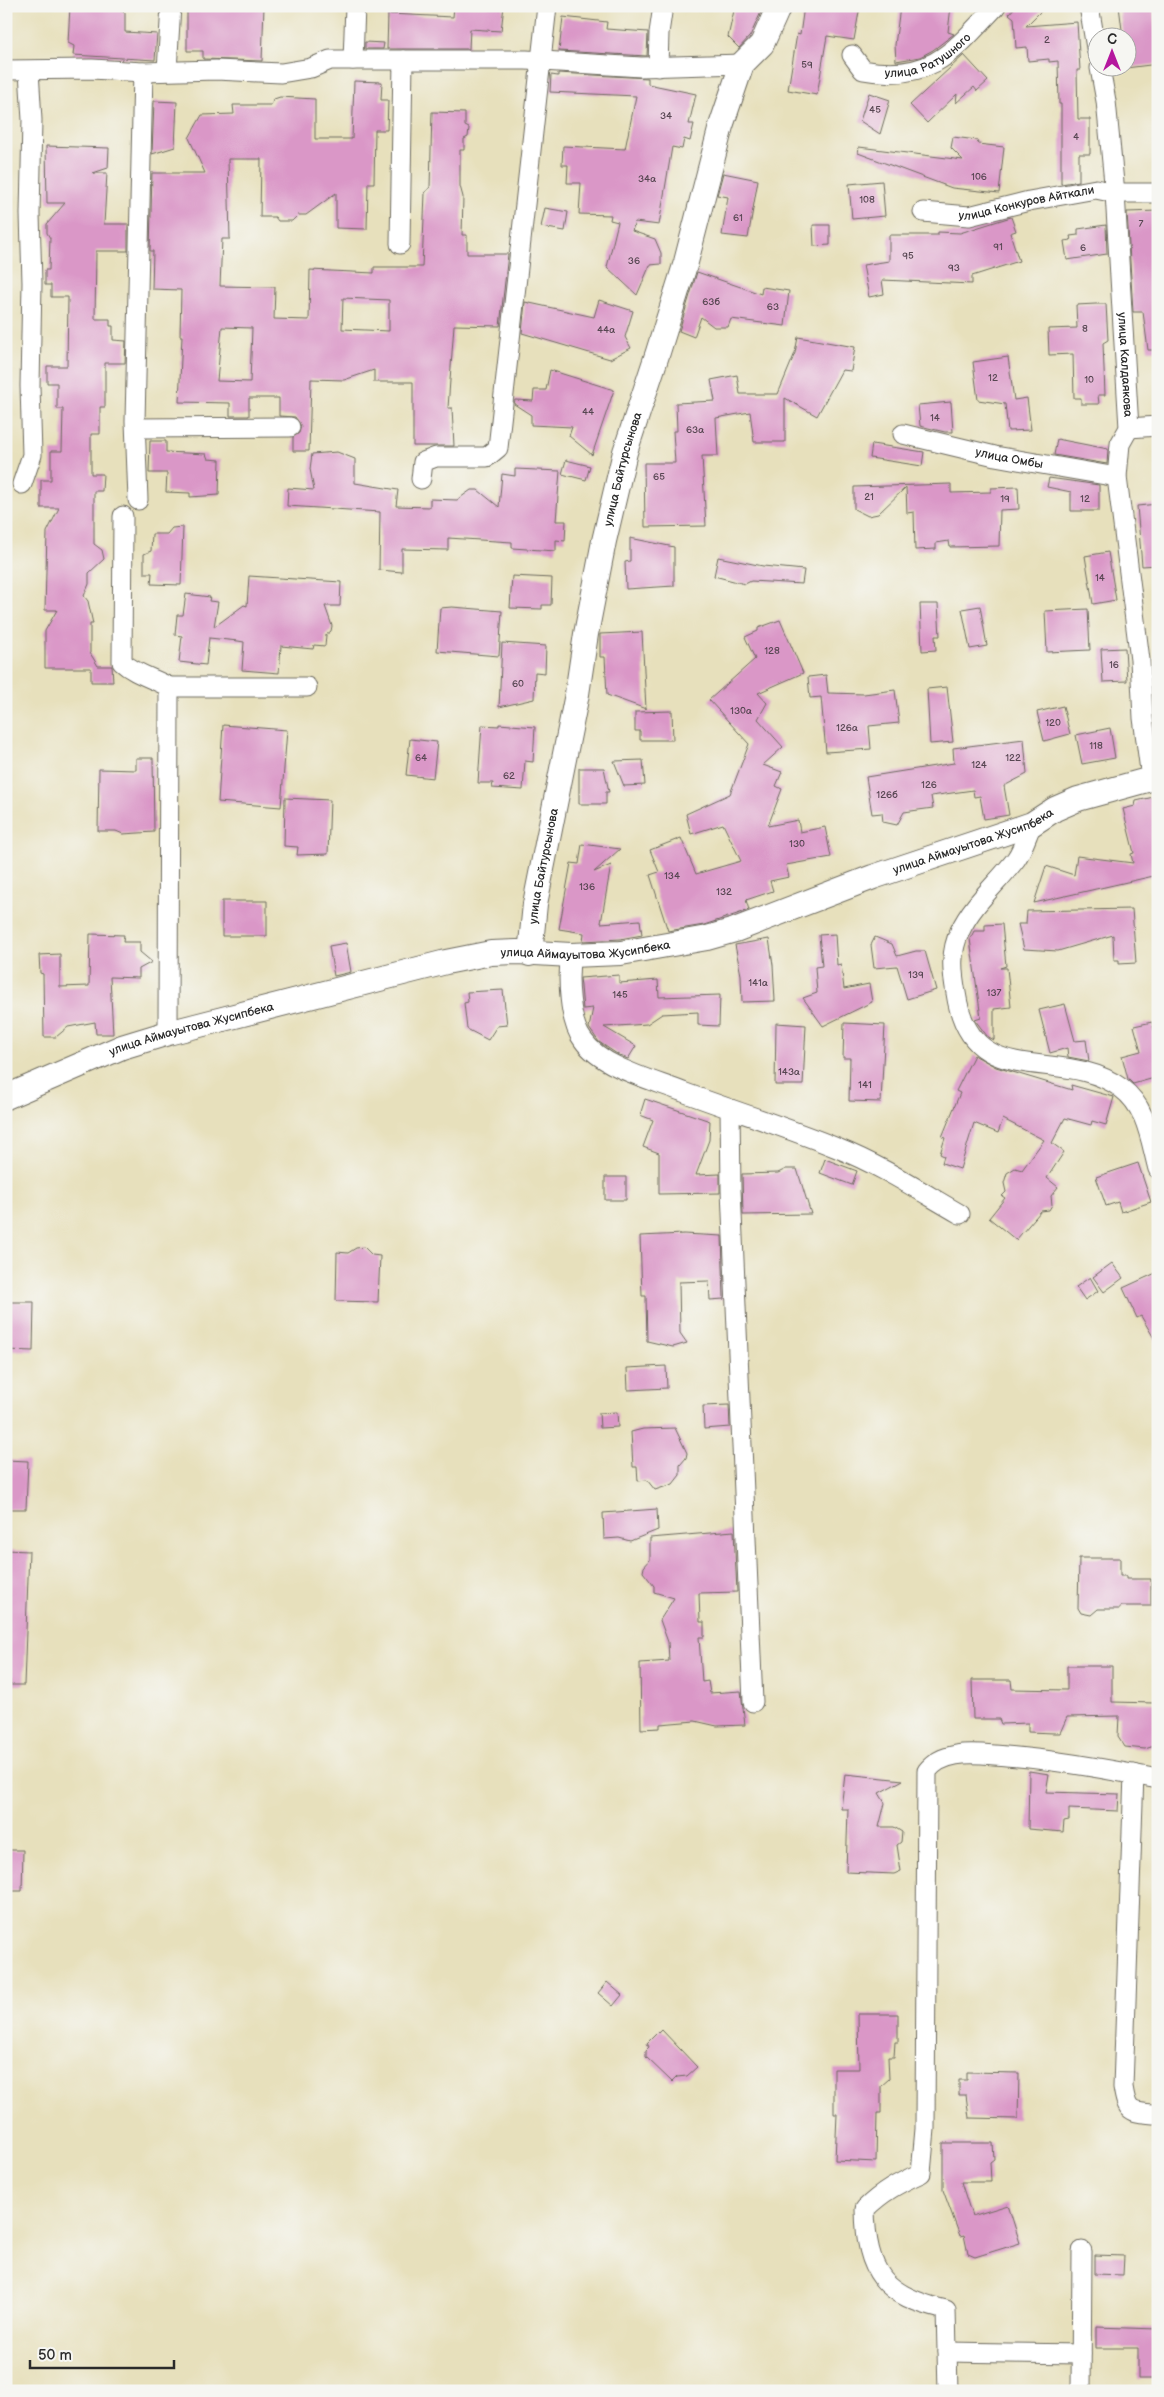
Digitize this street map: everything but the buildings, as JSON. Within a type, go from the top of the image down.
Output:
[{"type":"street","points":[[167,70],[171,6]]},
{"type":"street","points":[[353,60],[355,6]]},
{"type":"street","points":[[420,480],[423,462],[436,457],[487,457],[498,448],[547,6]]},
{"type":"street","points":[[658,67],[663,6]]},
{"type":"street","name":"улица Байтурсынова","points":[[530,954],[535,904],[577,694],[604,541],[625,452],[686,262],[722,126],[742,64],[762,44],[779,6]]},
{"type":"street","name":"улица Ратушного","points":[[852,54],[863,70],[883,74],[914,71],[946,57],[996,6]]},
{"type":"street","points":[[1088,6],[1092,28]]},
{"type":"street","points":[[6,70],[92,69],[143,72],[167,70],[281,73],[311,68],[330,60],[541,61],[658,67],[742,64]]},
{"type":"street","points":[[400,244],[403,60]]},
{"type":"street","points":[[22,484],[32,455],[30,214],[32,120],[29,71]]},
{"type":"street","points":[[138,500],[136,428],[143,72]]},
{"type":"street","name":"улица Калдаякова","points":[[1102,78],[1106,101],[1115,193],[1129,428],[1120,444],[1117,477],[1140,660],[1143,718],[1154,777]]},
{"type":"street","name":"улица Конкуров Айткали","points":[[924,212],[969,216],[1096,189],[1115,193],[1158,193]]},
{"type":"street","points":[[1129,428],[1158,426]]},
{"type":"street","points":[[136,428],[290,427]]},
{"type":"street","name":"улица Омбы","points":[[903,434],[995,456],[1117,477]]},
{"type":"street","points":[[123,516],[122,662],[132,671],[155,679],[169,687],[307,687]]},
{"type":"street","points":[[168,1033],[169,687]]},
{"type":"street","name":"улица Аймауытова Жусипбека","points":[[6,1097],[122,1047],[168,1033],[446,962],[491,953],[571,955],[631,952],[726,933],[873,877],[1032,824],[1055,809],[1078,798],[1154,777]]},
{"type":"street","points":[[1032,824],[1017,857],[980,900],[960,931],[951,962],[958,1005],[966,1031],[976,1044],[990,1053],[1034,1065],[1072,1068],[1102,1076],[1122,1089],[1151,1114],[1158,1169]]},
{"type":"street","points":[[571,955],[568,971],[572,1009],[582,1039],[595,1053],[628,1071],[846,1152],[879,1167],[960,1214]]},
{"type":"street","points":[[730,1109],[753,1702]]},
{"type":"street","points":[[948,2391],[946,2310],[903,2297],[878,2274],[866,2240],[865,2209],[878,2195],[895,2184],[921,2173],[925,2130],[927,1771],[932,1764],[957,1754],[1040,1759],[1158,1778]]},
{"type":"street","points":[[1134,1774],[1126,1949],[1123,2087],[1126,2104],[1131,2110],[1154,2114]]},
{"type":"street","points":[[1081,2391],[1082,2251]]},
{"type":"street","points":[[947,2352],[1081,2354]]}]
